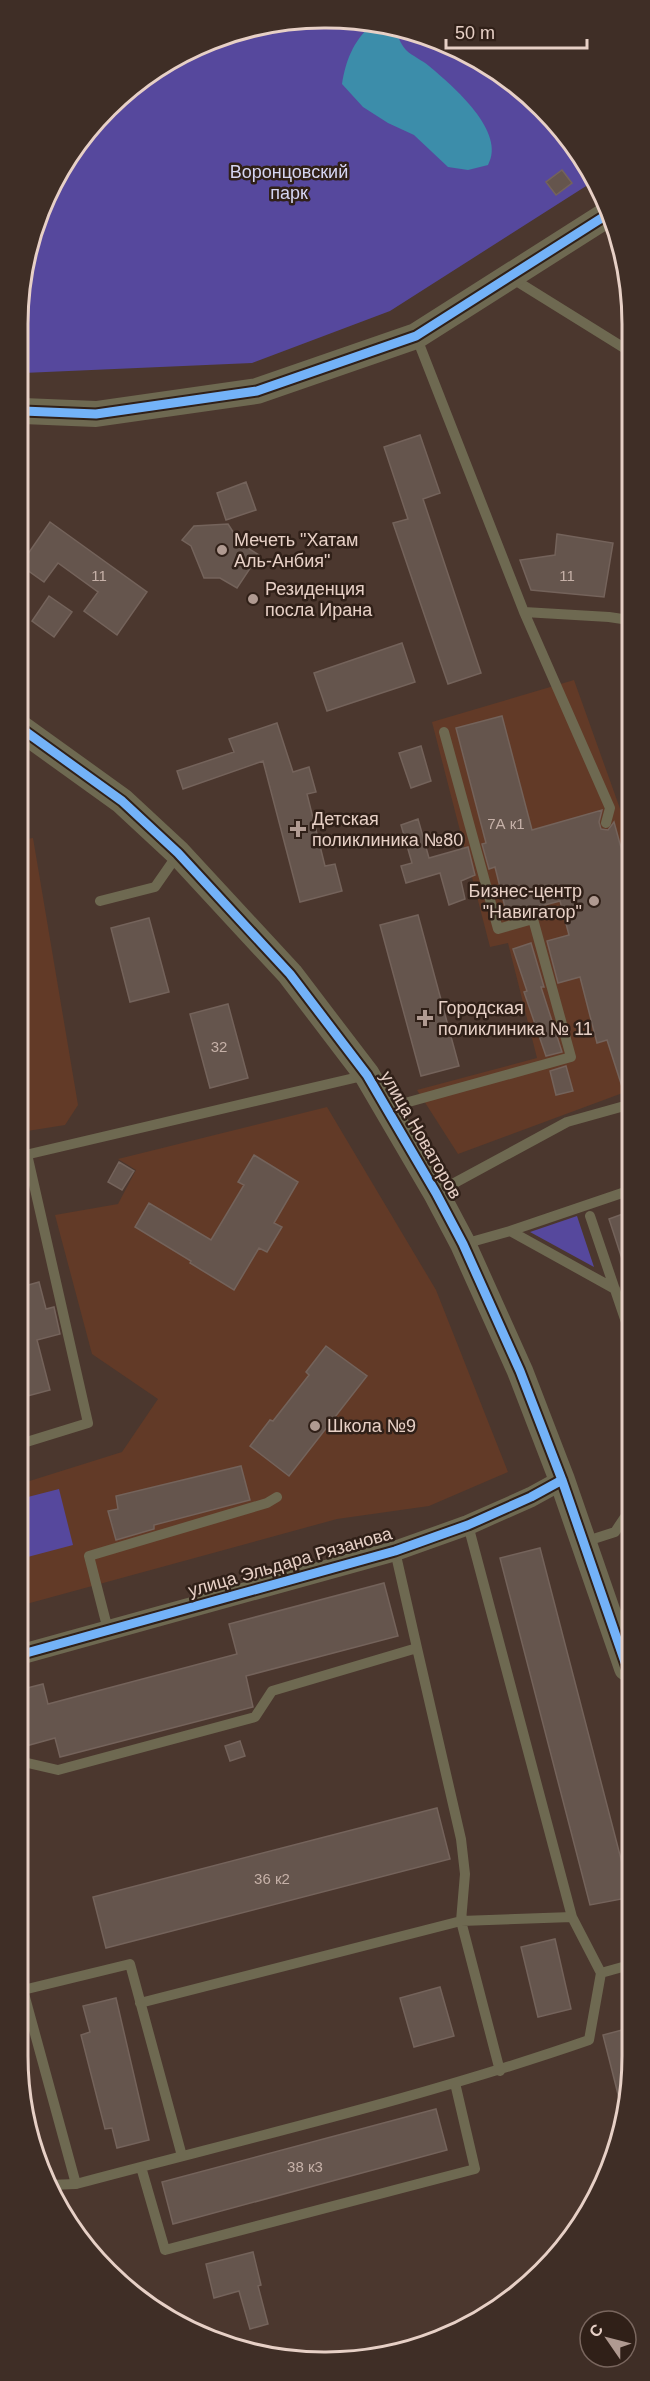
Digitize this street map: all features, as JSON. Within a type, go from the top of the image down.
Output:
[{"type":"street","points":[[28,411],[96,414],[257,391],[416,336],[601,218]]},
{"type":"street","name":"улица Новаторов","points":[[28,733],[122,801],[178,853],[290,974],[368,1075],[463,1244],[520,1371],[562,1480],[622,1653]]},
{"type":"street","name":"улица Эльдара Рязанова","points":[[28,1652],[392,1552],[468,1525],[531,1497],[562,1480]]},
{"type":"lane","points":[[510,277],[622,347]]},
{"type":"lane","points":[[416,336],[524,612],[610,808],[606,822]]},
{"type":"lane","points":[[524,612],[622,619]]},
{"type":"lane","points":[[387,1108],[571,1057],[533,920],[498,929],[444,732]]},
{"type":"lane","points":[[100,901],[155,887],[178,853]]},
{"type":"lane","points":[[28,1154],[368,1075]]},
{"type":"lane","points":[[436,1193],[567,1122],[622,1107]]},
{"type":"lane","points":[[28,1172],[88,1423],[28,1442]]},
{"type":"lane","points":[[463,1244],[510,1231],[622,1193]]},
{"type":"lane","points":[[590,1216],[622,1310]]},
{"type":"lane","points":[[510,1231],[615,1289]]},
{"type":"lane","points":[[108,1630],[89,1556],[267,1503],[277,1497]]},
{"type":"lane","points":[[584,1542],[615,1532],[622,1522]]},
{"type":"lane","points":[[58,2185],[76,2184],[500,2071],[589,2040],[601,1973],[572,1917],[468,1525]]},
{"type":"lane","points":[[392,1552],[417,1648],[461,1839],[465,1874],[461,1921],[500,2071]]},
{"type":"lane","points":[[28,1763],[58,1770],[255,1717],[272,1691],[417,1648]]},
{"type":"lane","points":[[140,2003],[461,1921],[572,1917]]},
{"type":"lane","points":[[28,1989],[130,1964],[182,2156]]},
{"type":"lane","points":[[601,1973],[622,1967]]},
{"type":"lane","points":[[28,2005],[76,2184]]},
{"type":"lane","points":[[141,2167],[165,2250],[475,2169],[454,2083]]},
{"type":"shaded area","points":[[574,680],[622,814],[622,1093],[458,1154],[417,1090],[537,1058],[508,943],[490,947],[432,722]]},
{"type":"shaded area","points":[[33,838],[78,1105],[65,1125],[28,1131],[28,839]]},
{"type":"shaded area","points":[[327,1107],[436,1290],[508,1472],[429,1506],[337,1519],[28,1604],[28,1481],[122,1452],[158,1399],[92,1354],[55,1215],[118,1204],[136,1170],[118,1159]]},
{"type":"green space","name":"Воронцовский парк","points":[[325,28],[383,34],[438,51],[490,78],[535,115],[572,160],[587,186],[390,311],[252,363],[28,373],[29,306],[34,267],[44,230],[59,194],[78,160],[115,115],[160,78],[212,51],[267,34]]},
{"type":"green space","points":[[577,1216],[594,1267],[530,1232]]},
{"type":"green space","points":[[59,1489],[73,1545],[28,1557],[28,1497]]},
{"type":"water","points":[[365,31],[399,38],[406,50],[426,64],[463,97],[484,124],[490,138],[492,152],[488,165],[468,170],[448,167],[414,135],[388,123],[363,107],[342,84],[351,52]]},
{"type":"building","points":[[562,170],[572,183],[556,195],[546,182]]},
{"type":"building","points":[[420,435],[440,493],[423,499],[481,673],[448,684],[393,523],[408,519],[384,447]]},
{"type":"building","points":[[246,482],[256,510],[226,520],[217,493]]},
{"type":"building","points":[[50,522],[147,592],[117,635],[84,611],[98,592],[58,563],[44,582],[28,571],[28,554]]},
{"type":"building","name":"Мечеть \"Хатам Аль-Анбия\"","points":[[228,524],[240,543],[259,555],[237,588],[220,578],[204,578],[191,546],[182,540],[194,526]]},
{"type":"building","points":[[557,534],[613,543],[604,597],[531,590],[520,560],[555,555]]},
{"type":"building","points":[[49,596],[72,612],[54,637],[32,621]]},
{"type":"building","points":[[402,643],[415,682],[327,711],[314,673]]},
{"type":"building","points":[[502,716],[532,830],[602,810],[599,822],[601,829],[608,830],[614,822],[622,851],[622,1087],[607,1040],[597,1043],[580,977],[558,983],[547,941],[569,935],[560,901],[507,915],[495,867],[489,869],[482,844],[486,843],[456,728]]},
{"type":"building","points":[[277,723],[293,772],[309,767],[316,792],[307,794],[325,866],[335,864],[342,891],[300,902],[263,761],[183,789],[177,771],[234,752],[229,739]]},
{"type":"building","points":[[421,746],[431,781],[411,788],[399,753]]},
{"type":"building","points":[[418,819],[429,858],[468,847],[475,875],[461,881],[465,899],[449,905],[440,873],[406,883],[401,866],[412,863],[401,825]]},
{"type":"building","name":"Городская поликлиника № 11","points":[[418,915],[459,1066],[421,1076],[380,925]]},
{"type":"building","points":[[149,918],[169,992],[130,1002],[111,928]]},
{"type":"building","points":[[531,943],[544,987],[541,987],[562,1052],[546,1056],[524,992],[527,991],[513,949]]},
{"type":"building","points":[[228,1004],[248,1078],[210,1088],[190,1014]]},
{"type":"building","points":[[566,1066],[573,1091],[556,1095],[550,1071]]},
{"type":"building","points":[[254,1155],[298,1182],[274,1223],[282,1227],[267,1252],[259,1248],[234,1290],[135,1227],[149,1203],[211,1240],[244,1185],[238,1182]]},
{"type":"building","points":[[119,1162],[134,1171],[122,1190],[108,1182]]},
{"type":"building","points":[[622,1214],[622,1259],[609,1219]]},
{"type":"building","points":[[39,1282],[46,1309],[54,1307],[60,1334],[37,1340],[50,1390],[28,1396],[28,1285]]},
{"type":"building","points":[[326,1346],[367,1376],[289,1476],[250,1446],[309,1375],[306,1372]]},
{"type":"building","points":[[241,1466],[250,1500],[154,1525],[154,1529],[116,1540],[108,1511],[118,1509],[116,1496]]},
{"type":"building","points":[[540,1548],[622,1863],[622,1899],[590,1905],[500,1558]]},
{"type":"building","points":[[384,1583],[398,1636],[246,1676],[253,1707],[60,1757],[55,1738],[28,1746],[28,1688],[43,1684],[48,1704],[237,1654],[229,1624]]},
{"type":"building","points":[[240,1741],[245,1756],[230,1761],[225,1746]]},
{"type":"building","points":[[437,1808],[450,1859],[106,1948],[93,1897]]},
{"type":"building","points":[[555,1939],[571,2009],[538,2017],[521,1947]]},
{"type":"building","points":[[440,1987],[454,2036],[414,2047],[400,1998]]},
{"type":"building","points":[[116,1998],[149,2140],[117,2148],[112,2128],[105,2129],[81,2035],[90,2032],[83,2006]]},
{"type":"building","points":[[622,2030],[619,2097],[603,2035]]},
{"type":"building","points":[[436,2109],[447,2150],[173,2224],[162,2182]]},
{"type":"building","points":[[253,2252],[261,2285],[258,2286],[268,2324],[250,2329],[239,2291],[214,2298],[206,2264]]},
{"type":"cycle path","points":[[28,411],[96,414],[257,391],[416,336],[601,218]]},
{"type":"cycle path","points":[[28,733],[122,801],[178,853],[290,974],[367,1075],[463,1244],[520,1371],[562,1480],[622,1654]]},
{"type":"cycle path","points":[[28,1653],[395,1551],[468,1525],[531,1497],[562,1480]]},
{"type":"place","name":"Мечеть \"Хатам Аль-Анбия\"","points":[[222,550]]},
{"type":"place","name":"Резиденция посла Ирана","points":[[253,599]]},
{"type":"place","name":"Детская поликлиника №80","points":[[298,829]]},
{"type":"place","name":"Бизнеc-центр \"Навигатор\"","points":[[594,901]]},
{"type":"place","name":"Городская поликлиника № 11","points":[[425,1018]]},
{"type":"place","name":"Школа №9","points":[[315,1426]]}]
